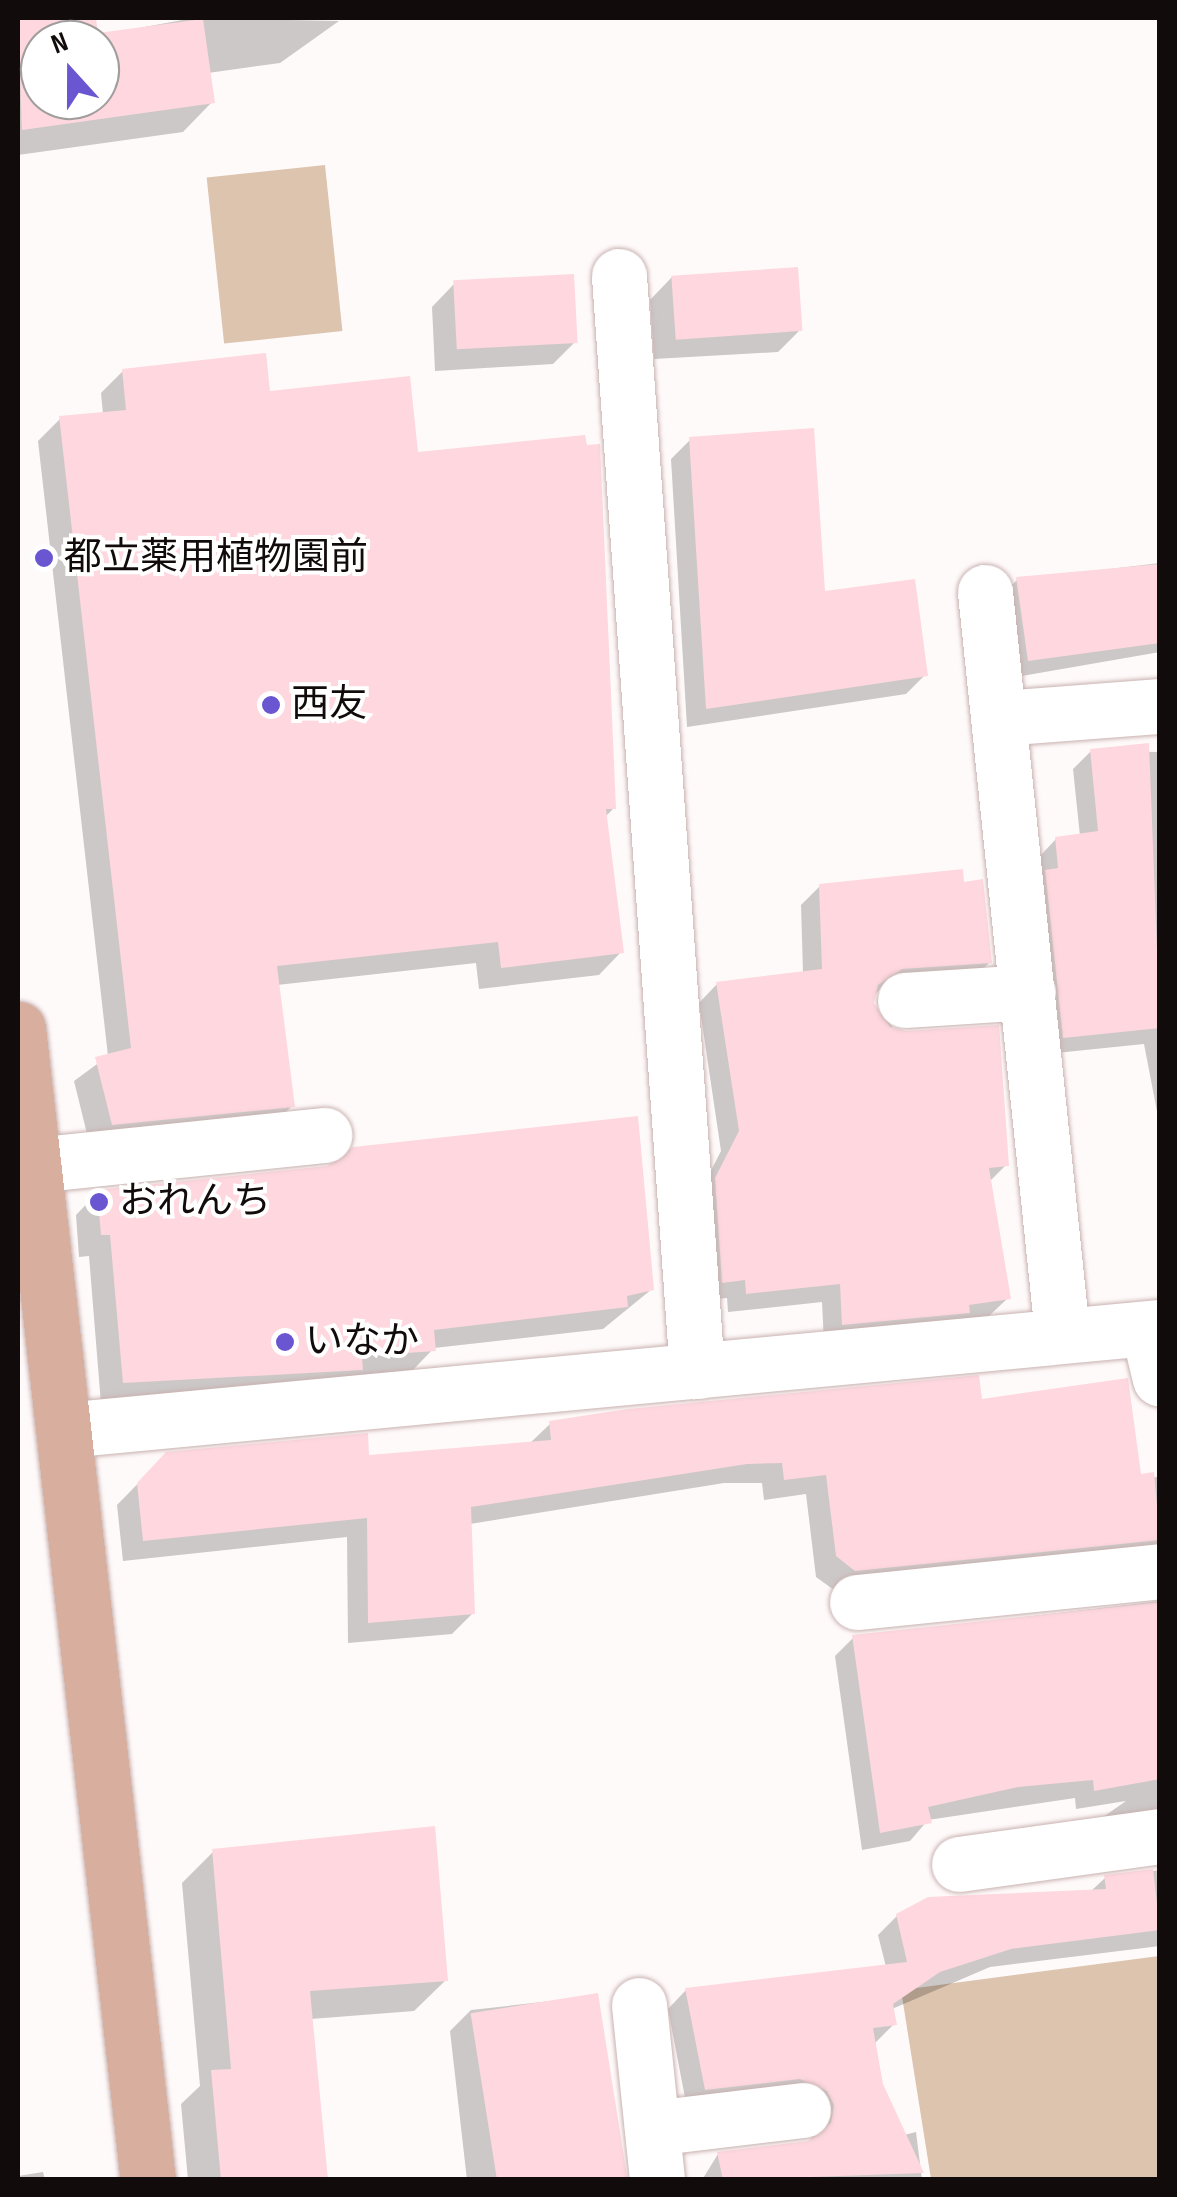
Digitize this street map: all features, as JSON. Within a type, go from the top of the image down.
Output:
[{"type":"main road","points":[[18,1029],[148,2180]]},
{"type":"street","points":[[619,276],[697,1371]]},
{"type":"street","points":[[985,592],[1062,1332]]},
{"type":"street","points":[[1000,718],[1160,706]]},
{"type":"street","points":[[905,1000],[1028,992]]},
{"type":"street","points":[[33,1166],[324,1135]]},
{"type":"street","points":[[64,1430],[697,1371],[1062,1332],[1156,1345]]},
{"type":"street","points":[[857,1602],[1160,1571]]},
{"type":"street","points":[[958,1864],[1160,1836]]},
{"type":"street","points":[[639,2006],[654,2154],[803,2110]]},
{"type":"shaded area","points":[[325,165],[342,331],[224,344],[207,177]]},
{"type":"shaded area","points":[[1159,1956],[1159,2179],[931,2179],[901,1990]]},
{"type":"building","points":[[18,18],[96,18],[20,20],[20,74]]},
{"type":"building","points":[[203,19],[215,103],[120,116],[120,30]]},
{"type":"building","points":[[22,120],[93,120],[22,130]]},
{"type":"building","points":[[798,267],[802,331],[676,340],[671,276]]},
{"type":"building","points":[[574,274],[578,343],[457,349],[453,280]]},
{"type":"building","points":[[266,353],[270,391],[410,376],[418,452],[585,435],[587,445],[600,444],[616,809],[606,809],[624,953],[501,968],[498,942],[277,966],[295,1107],[112,1125],[95,1057],[131,1048],[59,416],[126,410],[122,369]]},
{"type":"building","points":[[814,428],[825,591],[915,579],[928,676],[706,709],[689,437]]},
{"type":"building","points":[[1160,564],[1160,643],[1028,661],[1016,577]]},
{"type":"building","points":[[1149,743],[1160,1028],[1063,1038],[1045,870],[1058,868],[1055,837],[1098,831],[1090,749]]},
{"type":"building","points":[[963,869],[964,882],[983,879],[992,963],[902,969],[878,985],[874,1003],[890,1027],[906,1031],[999,1025],[1009,1166],[989,1168],[1011,1299],[969,1305],[970,1313],[842,1325],[840,1284],[746,1294],[745,1280],[722,1283],[715,1178],[739,1131],[716,982],[822,969],[819,884]]},
{"type":"building","points":[[638,1116],[654,1290],[627,1296],[628,1307],[434,1330],[436,1351],[362,1356],[363,1370],[123,1383],[110,1235],[101,1235],[97,1190],[327,1166],[353,1147]]},
{"type":"building","points":[[979,1375],[982,1399],[1128,1378],[1141,1474],[1154,1472],[1160,1540],[855,1571],[836,1556],[826,1475],[784,1480],[782,1463],[747,1464],[471,1507],[475,1614],[368,1623],[367,1518],[143,1541],[137,1483],[166,1452],[368,1433],[369,1455],[551,1440],[549,1421],[628,1409]]},
{"type":"building","points":[[1160,1602],[1160,1779],[1094,1791],[1093,1780],[1018,1787],[928,1807],[932,1823],[880,1833],[852,1635]]},
{"type":"building","points":[[435,1826],[448,1981],[310,1991],[328,2180],[221,2180],[211,2070],[231,2069],[212,1849]]},
{"type":"building","points":[[1153,1869],[1160,1930],[1011,1949],[940,1972],[893,2004],[897,2025],[873,2028],[883,2084],[924,2173],[723,2180],[717,2152],[808,2141],[831,2123],[834,2105],[827,2091],[800,2079],[705,2090],[685,1988],[907,1962],[896,1914],[928,1897],[1106,1889],[1104,1875]]},
{"type":"building","points":[[598,1993],[628,2180],[497,2180],[471,2013]]},
{"type":"place","name":"都立薬用植物園前","points":[[44,558]]},
{"type":"place","name":"西友","points":[[271,705]]},
{"type":"place","name":"おれんち","points":[[99,1202]]},
{"type":"place","name":"いなか","points":[[285,1342]]}]
